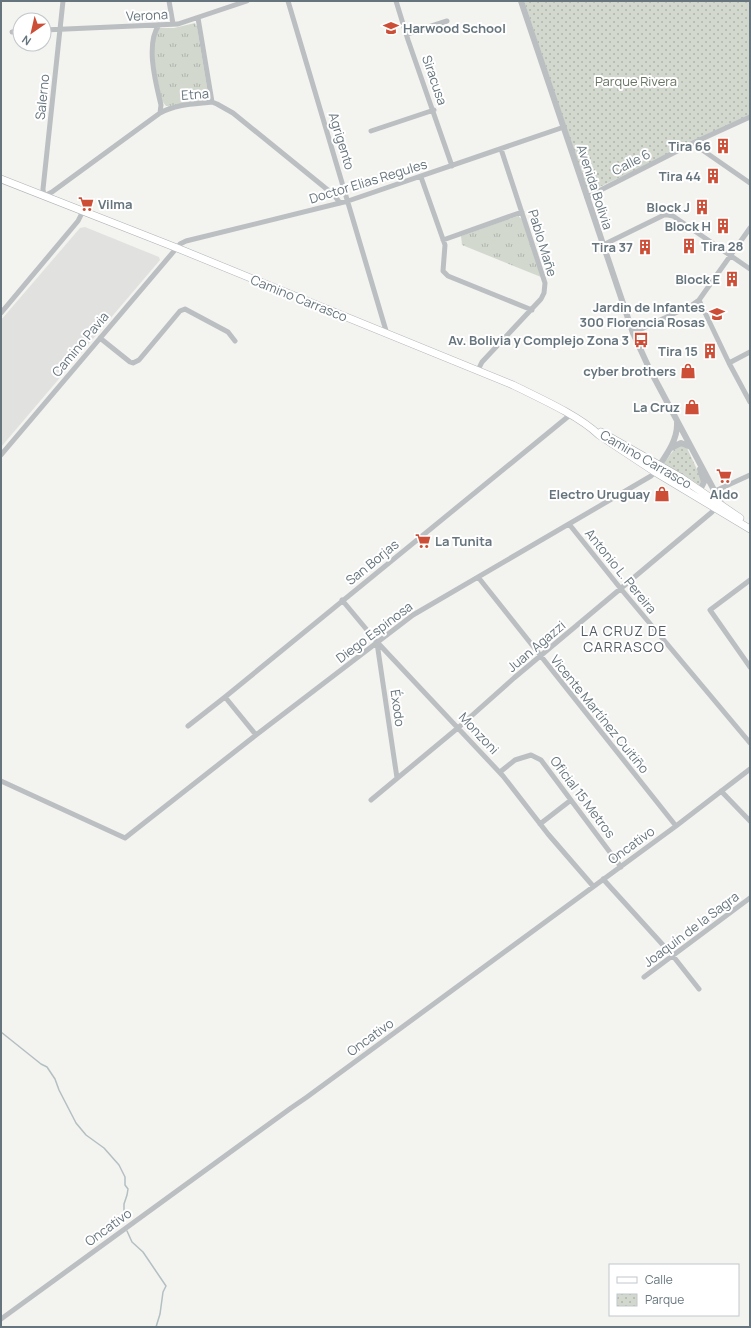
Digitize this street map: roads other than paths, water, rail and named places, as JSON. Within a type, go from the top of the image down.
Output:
[{"type":"main road","name":"Camino Carrasco","points":[[1,179],[478,370],[540,398],[592,428],[599,435],[657,469],[700,490],[719,507],[750,529]]},
{"type":"main road","name":"Camino Carrasco","points":[[657,469],[675,484],[750,525]]},
{"type":"street","name":"Salerno","points":[[44,196],[64,1]]},
{"type":"street","points":[[169,1],[173,24]]},
{"type":"street","name":"Verona","points":[[52,30],[173,24],[198,18],[247,1]]},
{"type":"street","name":"Agrigento","points":[[288,1],[387,334]]},
{"type":"street","name":"Siracusa","points":[[396,1],[452,166]]},
{"type":"street","name":"Avenida Bolivia","points":[[520,1],[633,333],[676,420],[715,491],[719,507]]},
{"type":"street","points":[[198,18],[212,102]]},
{"type":"street","points":[[407,34],[447,21]]},
{"type":"street","points":[[159,25],[154,35],[152,54],[161,105],[160,113]]},
{"type":"street","name":"Etna","points":[[44,196],[52,192],[160,113],[177,106],[212,102],[233,113],[334,195],[340,203]]},
{"type":"street","points":[[371,132],[434,110]]},
{"type":"street","name":"Calle 6","points":[[587,197],[694,143],[750,117]]},
{"type":"street","name":"Doctor Elias Regules","points":[[176,248],[186,240],[348,201],[564,128]]},
{"type":"street","points":[[698,146],[750,183]]},
{"type":"street","name":"Pablo Mañe","points":[[478,370],[482,362],[532,310],[544,293],[545,282],[501,149]]},
{"type":"street","points":[[421,177],[445,245],[443,268],[446,274],[532,310]]},
{"type":"street","points":[[1,313],[78,221],[83,211]]},
{"type":"street","points":[[443,240],[522,212]]},
{"type":"street","points":[[603,245],[667,215],[673,216],[750,269]]},
{"type":"street","points":[[633,333],[700,300],[750,228]]},
{"type":"street","name":"Camino Pavia","points":[[1,455],[176,248]]},
{"type":"street","points":[[700,300],[729,363],[750,402]]},
{"type":"street","points":[[100,338],[133,363],[139,360],[180,311],[185,309],[228,332],[235,341]]},
{"type":"street","points":[[729,363],[750,352]]},
{"type":"street","name":"San Borjas","points":[[188,726],[570,415]]},
{"type":"street","points":[[657,469],[676,434],[676,420]]},
{"type":"street","points":[[669,449],[681,443],[692,448]]},
{"type":"street","name":"Avenida Bolivia","points":[[700,464],[700,470],[704,482],[700,490]]},
{"type":"street","name":"Diego Espinosa","points":[[1,781],[125,838],[256,735],[413,615],[651,476],[657,469]]},
{"type":"street","points":[[715,491],[750,475]]},
{"type":"street","name":"Camino Carrasco","points":[[675,484],[680,483],[695,491],[700,490]]},
{"type":"street","name":"Juan Agazzi","points":[[371,800],[459,727],[514,678],[719,507]]},
{"type":"street","name":"Antonio L. Pereira","points":[[569,524],[621,589],[750,743]]},
{"type":"street","name":"Vicente Martínez Cuitiño","points":[[478,577],[676,826]]},
{"type":"street","points":[[750,580],[710,610],[750,667]]},
{"type":"street","name":"Monzoni","points":[[342,600],[377,642],[500,772],[540,824],[594,886]]},
{"type":"street","name":"Éxodo","points":[[377,642],[397,778]]},
{"type":"street","points":[[225,697],[256,735]]},
{"type":"street","name":"Oficial 15 Metros","points":[[500,772],[515,760],[531,755],[541,760],[621,866]]},
{"type":"street","name":"Oncativo","points":[[1,1319],[313,1093],[676,826],[750,769]]},
{"type":"street","points":[[721,791],[750,821]]},
{"type":"street","points":[[540,824],[571,800]]},
{"type":"street","points":[[603,879],[672,956],[699,989]]},
{"type":"street","name":"Joaquín de la Sagra","points":[[644,977],[750,898]]},
{"type":"waterway","points":[[1,1032],[41,1064],[47,1067],[55,1079],[76,1123],[86,1135],[104,1148],[119,1165],[125,1177],[125,1185],[128,1189],[124,1204],[124,1223]]},
{"type":"waterway","points":[[127,1231],[132,1242],[143,1252],[166,1286],[163,1292],[160,1314],[156,1327]]},
{"type":"place","name":"Harwood School","points":[[391,28]]},
{"type":"place","name":"Tira 66","points":[[723,146]]},
{"type":"place","name":"Tira 44","points":[[713,176]]},
{"type":"place","name":"Vilma","points":[[86,204]]},
{"type":"place","name":"Block J","points":[[702,207]]},
{"type":"place","name":"Block H","points":[[723,226]]},
{"type":"place","name":"Tira 28","points":[[689,246]]},
{"type":"place","name":"Tira 37","points":[[645,247]]},
{"type":"place","name":"Block E","points":[[732,279]]},
{"type":"place","name":"Jardin de Infantes 300 Florencia Rosas","points":[[717,314]]},
{"type":"place","name":"Av. Bolivia y Complejo Zona 3","points":[[641,340]]},
{"type":"place","name":"Tira 15","points":[[710,351]]},
{"type":"place","name":"cyber brothers","points":[[688,371]]},
{"type":"place","name":"La Cruz","points":[[692,407]]},
{"type":"place","name":"Aldo","points":[[724,476]]},
{"type":"place","name":"Electro Uruguay","points":[[662,494]]},
{"type":"place","name":"La Tunita","points":[[423,541]]},
{"type":"district","name":"LA CRUZ DE CARRASCO","points":[[624,640]]},
{"type":"park label","name":"Parque Rivera","points":[[636,81]]}]
